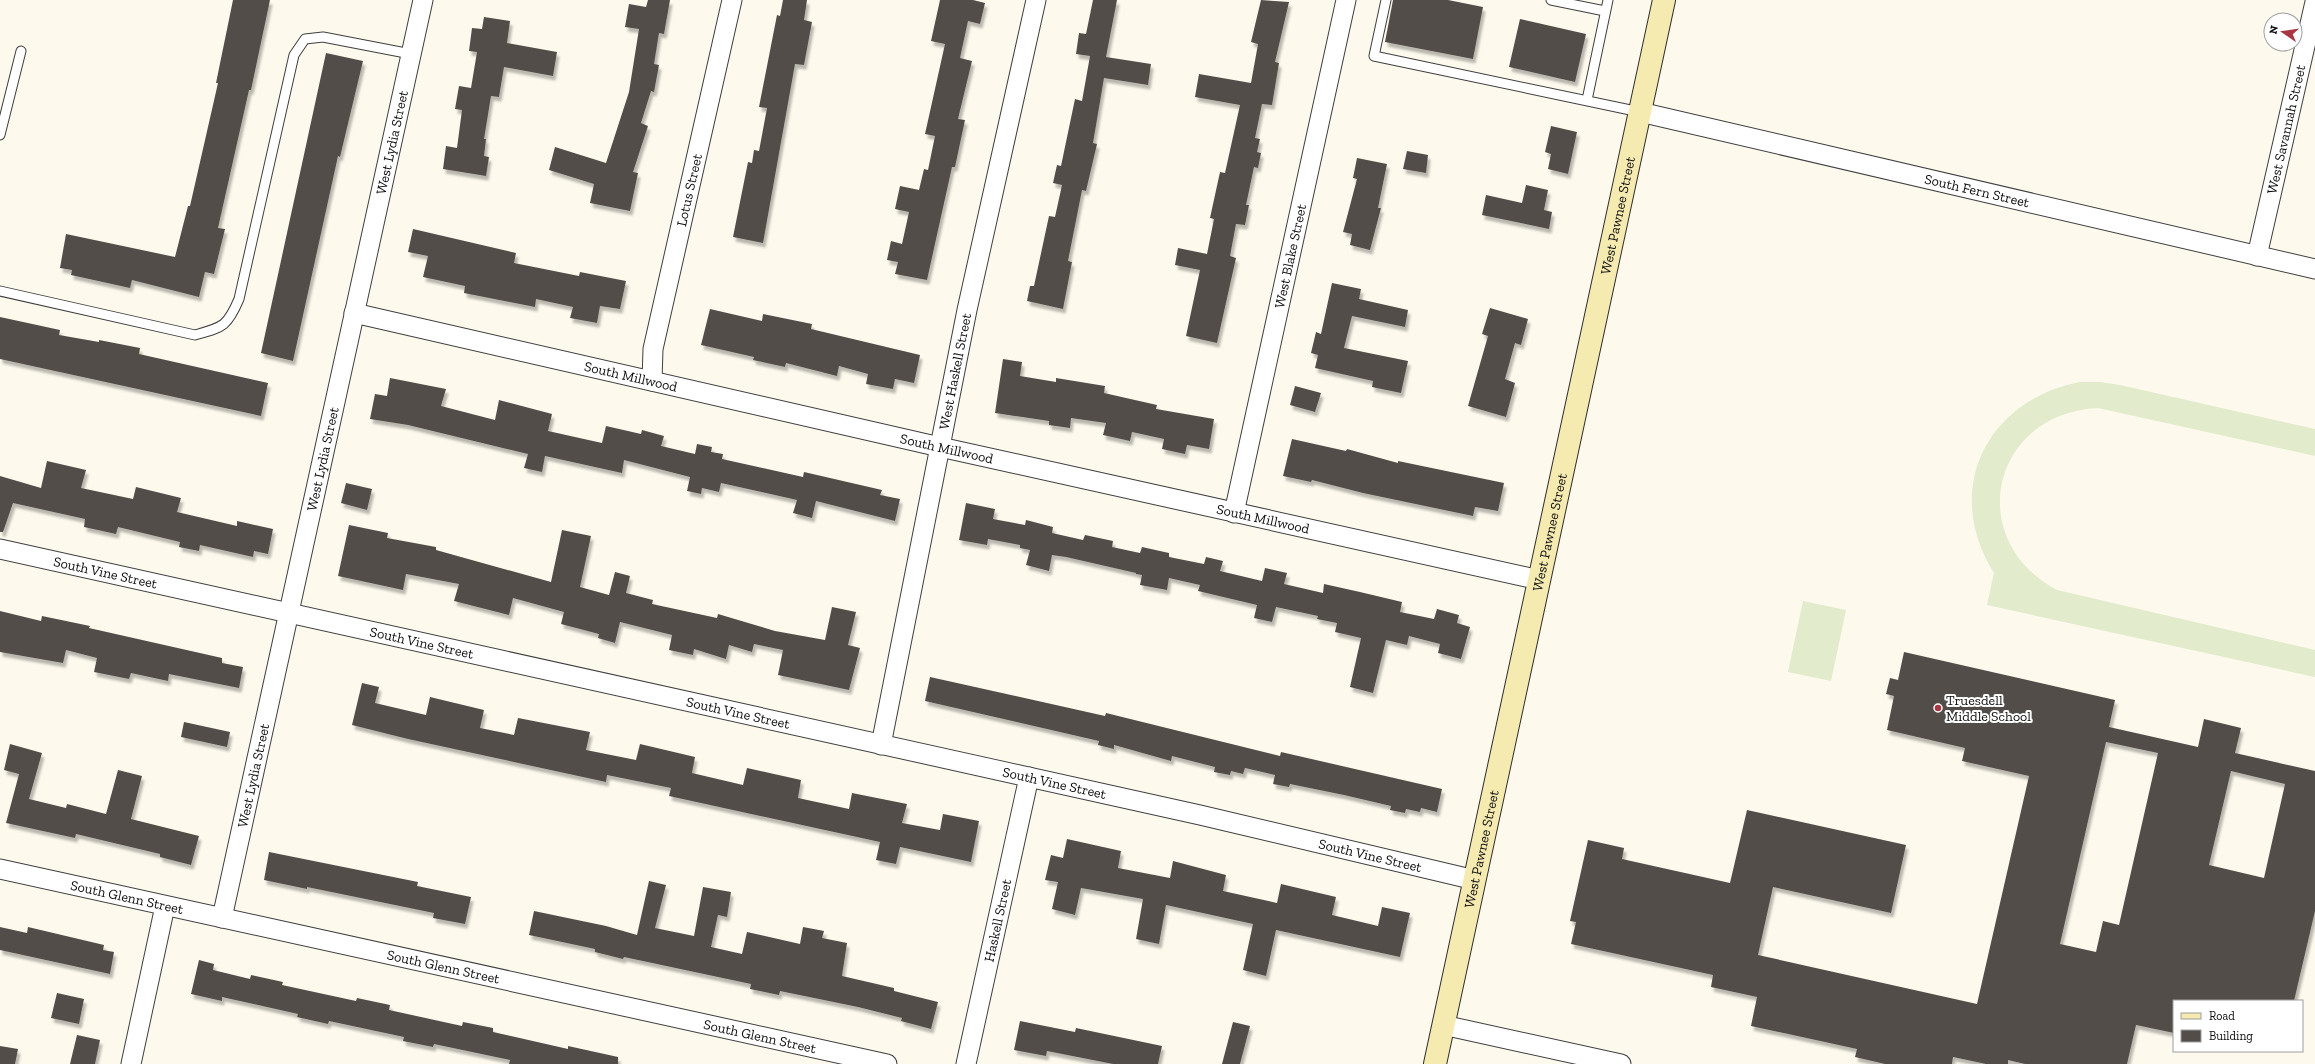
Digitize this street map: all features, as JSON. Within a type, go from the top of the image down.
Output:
[{"type":"main road","name":"West Pawnee Street","points":[[1435,1064],[1664,0]]},
{"type":"street","name":"West Lydia Street","points":[[222,918],[423,0]]},
{"type":"street","name":"Lotus Street","points":[[652,381],[653,349],[732,0]]},
{"type":"street","name":"West Haskell Street","points":[[881,745],[967,310],[1036,0]]},
{"type":"street","name":"West Blake Street","points":[[1234,513],[1346,0]]},
{"type":"street","name":"West Savannah Street","points":[[2257,256],[2315,2]]},
{"type":"street","name":"South Fern Street","points":[[1640,112],[2257,256],[2315,268]]},
{"type":"street","name":"South Millwood","points":[[354,313],[940,447],[1540,580]]},
{"type":"street","name":"South Vine Street","points":[[0,549],[1200,815],[1475,880]]},
{"type":"street","name":"Haskell Street","points":[[966,1064],[1029,777]]},
{"type":"street","name":"South Glenn Street","points":[[0,869],[887,1064]]},
{"type":"street","points":[[131,1064],[165,906]]},
{"type":"street","points":[[1443,1025],[1621,1064]]},
{"type":"lane","points":[[1386,0],[1374,56],[1640,112]]},
{"type":"lane","points":[[1551,0],[1605,11]]},
{"type":"lane","points":[[1587,100],[1608,0]]},
{"type":"lane","points":[[0,291],[194,335],[218,328],[231,319],[239,299],[294,55],[305,39],[323,37],[411,54]]},
{"type":"lane","points":[[0,135],[20,51]]},
{"type":"green space","points":[[2080,382],[2100,382],[2120,385],[2315,429],[2315,456],[2098,408],[2062,415],[2033,432],[2013,455],[2002,482],[2000,512],[2009,541],[2027,568],[2057,590],[2315,650],[2315,677],[1987,605],[1994,573],[1979,542],[1972,511],[1974,481],[1982,453],[1998,428],[2020,408],[2047,392]]},
{"type":"green space","points":[[1803,601],[1846,610],[1831,681],[1788,672]]},
{"type":"building","points":[[233,0],[270,0],[251,90],[249,90],[218,228],[225,229],[214,274],[205,272],[199,297],[132,280],[130,288],[71,275],[72,270],[60,268],[66,234],[175,257],[188,206],[190,206],[218,83],[216,83]]},
{"type":"building","points":[[648,0],[670,0],[664,34],[659,33],[654,64],[659,65],[654,92],[651,91],[641,123],[648,126],[633,172],[638,173],[630,211],[590,203],[594,184],[549,170],[555,147],[606,163],[629,92],[639,29],[625,27],[629,4],[646,7]]},
{"type":"building","points":[[783,0],[807,0],[804,20],[812,22],[804,65],[795,64],[763,243],[733,237],[748,162],[752,163],[754,150],[759,151],[767,108],[759,107],[777,15],[780,16]]},
{"type":"building","points":[[940,0],[973,0],[985,3],[980,24],[968,21],[960,58],[972,61],[958,119],[965,120],[955,167],[952,167],[927,280],[895,274],[898,262],[887,260],[891,241],[902,244],[909,212],[895,209],[900,186],[919,190],[924,169],[928,170],[935,136],[925,134],[945,44],[931,41]]},
{"type":"building","points":[[1093,0],[1117,0],[1106,57],[1151,64],[1148,85],[1104,78],[1093,143],[1097,144],[1086,191],[1082,190],[1068,261],[1072,262],[1063,309],[1027,301],[1030,286],[1034,286],[1049,216],[1055,217],[1062,185],[1053,183],[1057,165],[1061,166],[1075,99],[1082,101],[1090,56],[1076,54],[1079,33],[1086,34]]},
{"type":"building","points":[[1261,0],[1289,2],[1275,62],[1279,63],[1272,105],[1262,104],[1255,138],[1260,139],[1257,152],[1261,153],[1258,168],[1254,167],[1246,205],[1249,205],[1245,225],[1236,224],[1230,256],[1236,258],[1217,343],[1186,336],[1200,270],[1175,265],[1178,248],[1207,254],[1214,219],[1210,218],[1220,172],[1225,173],[1240,105],[1195,97],[1199,74],[1251,83],[1258,44],[1251,42]]},
{"type":"building","points":[[1393,0],[1448,0],[1483,7],[1473,59],[1385,42]]},
{"type":"building","points":[[484,17],[510,21],[507,43],[557,52],[553,76],[504,67],[499,97],[491,96],[484,139],[486,139],[484,156],[489,157],[486,176],[443,169],[446,146],[457,148],[462,110],[455,109],[459,86],[471,88],[477,52],[469,51],[472,28],[482,29]]},
{"type":"building","points":[[1520,19],[1586,34],[1575,82],[1509,67]]},
{"type":"building","points":[[326,53],[363,61],[340,157],[338,156],[293,361],[261,353]]},
{"type":"building","points":[[1551,126],[1577,132],[1568,174],[1548,169],[1551,154],[1545,152]]},
{"type":"building","points":[[1407,151],[1428,155],[1426,173],[1403,169]]},
{"type":"building","points":[[1357,158],[1387,164],[1378,208],[1381,208],[1370,250],[1350,245],[1352,234],[1343,232],[1357,179],[1353,178]]},
{"type":"building","points":[[1526,185],[1548,190],[1544,210],[1552,212],[1549,229],[1482,215],[1486,195],[1522,203]]},
{"type":"building","points":[[413,229],[516,253],[514,263],[579,276],[580,272],[626,281],[620,309],[600,306],[597,323],[570,318],[573,307],[536,299],[535,307],[464,293],[465,286],[423,277],[428,256],[408,252]]},
{"type":"building","points":[[1332,283],[1361,289],[1359,299],[1408,310],[1405,327],[1352,316],[1344,348],[1408,361],[1401,393],[1372,387],[1373,381],[1315,368],[1318,355],[1311,353],[1316,332],[1321,334]]},
{"type":"building","points":[[1490,308],[1528,319],[1521,345],[1515,343],[1505,379],[1515,383],[1506,417],[1468,406],[1488,336],[1482,334]]},
{"type":"building","points":[[710,309],[762,321],[763,314],[812,324],[811,329],[920,355],[914,383],[895,379],[893,389],[866,384],[868,374],[839,366],[837,376],[786,363],[785,367],[753,360],[754,357],[701,345]]},
{"type":"building","points":[[0,317],[60,330],[59,335],[99,342],[99,340],[140,348],[139,354],[268,383],[261,416],[0,359]]},
{"type":"building","points":[[1003,359],[1022,362],[1020,376],[1056,382],[1056,378],[1105,386],[1104,393],[1157,405],[1156,409],[1214,419],[1209,449],[1187,445],[1185,454],[1162,449],[1164,439],[1132,432],[1130,441],[1103,435],[1106,423],[1071,418],[1070,428],[1049,425],[1049,421],[995,413]]},
{"type":"building","points":[[390,378],[446,389],[441,406],[495,420],[499,400],[552,414],[548,431],[602,443],[606,426],[641,434],[642,430],[664,436],[661,446],[695,454],[697,444],[712,447],[711,452],[723,454],[722,459],[803,477],[804,472],[882,490],[880,495],[900,499],[895,521],[816,501],[812,518],[793,513],[797,500],[721,483],[719,492],[702,488],[701,494],[687,491],[690,477],[624,460],[622,473],[545,456],[542,472],[524,468],[528,454],[408,425],[370,419],[375,394],[387,396]]},
{"type":"building","points":[[1295,386],[1321,393],[1315,412],[1290,405]]},
{"type":"building","points":[[1292,439],[1346,451],[1347,449],[1398,463],[1398,461],[1504,483],[1498,511],[1475,507],[1473,516],[1363,493],[1312,480],[1311,482],[1283,476]]},
{"type":"building","points":[[47,461],[86,470],[81,488],[133,499],[136,487],[181,498],[177,512],[237,526],[237,521],[273,529],[268,554],[254,551],[253,557],[200,545],[199,551],[179,547],[180,542],[118,527],[116,534],[84,527],[85,519],[13,503],[3,532],[0,532],[0,476],[41,488]]},
{"type":"building","points":[[346,483],[372,489],[367,510],[341,503]]},
{"type":"building","points":[[966,503],[995,509],[993,519],[1025,525],[1026,520],[1053,527],[1052,533],[1083,540],[1085,535],[1113,541],[1112,547],[1140,553],[1142,547],[1169,553],[1169,557],[1204,564],[1206,557],[1223,561],[1220,571],[1262,581],[1265,568],[1287,573],[1284,584],[1323,593],[1324,584],[1402,602],[1400,612],[1434,619],[1437,609],[1459,615],[1457,623],[1470,627],[1461,659],[1438,653],[1440,644],[1409,636],[1407,645],[1386,640],[1373,693],[1350,687],[1361,638],[1335,632],[1337,623],[1317,619],[1318,616],[1276,607],[1272,622],[1254,618],[1257,605],[1198,591],[1200,585],[1169,578],[1167,590],[1140,585],[1142,575],[1066,557],[1052,555],[1049,571],[1026,565],[1030,550],[1020,548],[1020,545],[988,539],[987,545],[959,540]]},
{"type":"building","points":[[349,525],[388,533],[387,538],[436,547],[436,550],[551,582],[562,530],[591,536],[580,587],[609,595],[615,572],[630,576],[626,593],[653,600],[652,604],[717,618],[718,614],[775,631],[825,640],[832,607],[856,612],[848,645],[860,648],[849,690],[778,675],[783,650],[754,644],[752,652],[729,645],[726,659],[694,649],[693,655],[669,650],[672,635],[620,622],[615,643],[598,638],[599,634],[561,624],[564,612],[513,598],[509,615],[454,601],[459,584],[406,574],[403,590],[338,576]]},
{"type":"building","points":[[0,611],[41,621],[42,616],[90,626],[89,628],[222,658],[222,663],[243,667],[239,688],[169,674],[168,681],[131,673],[129,679],[94,672],[97,658],[66,650],[63,663],[0,652]]},
{"type":"building","points":[[1904,652],[2115,700],[2109,727],[2198,747],[2204,719],[2241,728],[2235,753],[2315,771],[2315,911],[2294,1000],[2173,1000],[2173,1033],[2136,1025],[2127,1064],[2025,1064],[2008,1060],[2008,1064],[1986,1064],[1953,1057],[1952,1064],[1885,1064],[1855,1057],[1857,1049],[1751,1026],[1757,997],[1711,987],[1713,975],[1571,944],[1576,922],[1570,921],[1588,840],[1624,848],[1622,859],[1730,883],[1747,810],[1906,845],[1891,913],[1773,887],[1758,955],[1977,1004],[2029,776],[1962,761],[1965,748],[1887,730],[1894,696],[1886,694],[1890,678],[1898,680]],"holes":[[[2106,742],[2158,753],[2119,925],[2103,921],[2096,952],[2060,944]],[[2231,771],[2285,784],[2264,878],[2209,865]]]},
{"type":"building","points":[[930,677],[1105,716],[1106,713],[1280,756],[1281,752],[1442,789],[1437,812],[1421,808],[1420,812],[1406,809],[1405,813],[1390,810],[1391,806],[1344,795],[1290,784],[1289,787],[1273,784],[1275,775],[1245,768],[1243,774],[1231,771],[1230,775],[1214,772],[1215,767],[1172,756],[1171,761],[1114,745],[1114,749],[1098,745],[1099,741],[925,701]]},
{"type":"building","points":[[362,683],[379,687],[375,703],[426,715],[430,697],[484,710],[480,728],[514,735],[518,718],[590,732],[586,750],[636,760],[640,744],[695,757],[692,773],[743,785],[747,768],[801,780],[798,798],[849,809],[852,793],[907,804],[902,823],[940,830],[943,814],[979,821],[971,862],[900,847],[896,864],[876,860],[880,842],[669,796],[671,788],[607,775],[606,782],[408,739],[352,725]]},
{"type":"building","points":[[184,722],[230,732],[227,747],[181,737]]},
{"type":"building","points":[[10,744],[42,753],[29,799],[66,808],[67,804],[106,814],[118,770],[142,776],[131,819],[199,836],[191,865],[160,857],[160,854],[76,834],[75,838],[6,823],[19,774],[4,770]]},
{"type":"building","points":[[1067,839],[1121,851],[1118,868],[1170,878],[1173,861],[1226,875],[1223,891],[1277,903],[1281,884],[1336,897],[1332,915],[1378,926],[1382,907],[1410,913],[1400,957],[1276,930],[1266,976],[1243,970],[1253,924],[1166,905],[1159,944],[1136,939],[1143,899],[1081,888],[1075,915],[1052,909],[1058,882],[1045,880],[1051,855],[1063,858]]},
{"type":"building","points":[[269,852],[418,882],[417,886],[471,897],[465,924],[433,918],[434,913],[307,887],[307,889],[264,880]]},
{"type":"building","points":[[649,881],[666,885],[655,928],[694,936],[703,887],[731,892],[727,917],[718,915],[711,947],[742,954],[747,932],[800,944],[803,927],[824,931],[822,938],[847,943],[842,976],[894,988],[894,991],[938,1002],[931,1029],[901,1021],[902,1018],[858,1007],[780,991],[779,995],[750,989],[751,984],[624,957],[623,959],[595,952],[595,949],[529,935],[534,911],[606,926],[637,935]]},
{"type":"building","points":[[0,927],[27,933],[28,927],[104,945],[103,950],[114,952],[110,974],[0,950]]},
{"type":"building","points":[[199,960],[214,964],[213,970],[250,979],[251,975],[283,982],[282,985],[356,1001],[357,998],[390,1005],[389,1010],[462,1026],[463,1022],[493,1028],[493,1032],[568,1049],[568,1046],[618,1057],[618,1064],[509,1064],[510,1060],[434,1044],[433,1047],[403,1041],[404,1037],[329,1021],[328,1024],[297,1017],[298,1014],[222,997],[222,1001],[191,994]]},
{"type":"building","points":[[57,993],[84,999],[79,1024],[51,1018]]},
{"type":"building","points":[[1020,1021],[1075,1032],[1076,1028],[1162,1046],[1158,1064],[1113,1064],[1047,1051],[1046,1056],[1014,1050]]},
{"type":"building","points":[[1233,1022],[1250,1026],[1240,1064],[1222,1064]]},
{"type":"building","points":[[77,1035],[100,1040],[95,1064],[70,1064]]},
{"type":"building","points":[[0,1046],[18,1049],[15,1064],[0,1064]]},
{"type":"place","name":"Truesdell Middle School","points":[[1938,708]]}]
